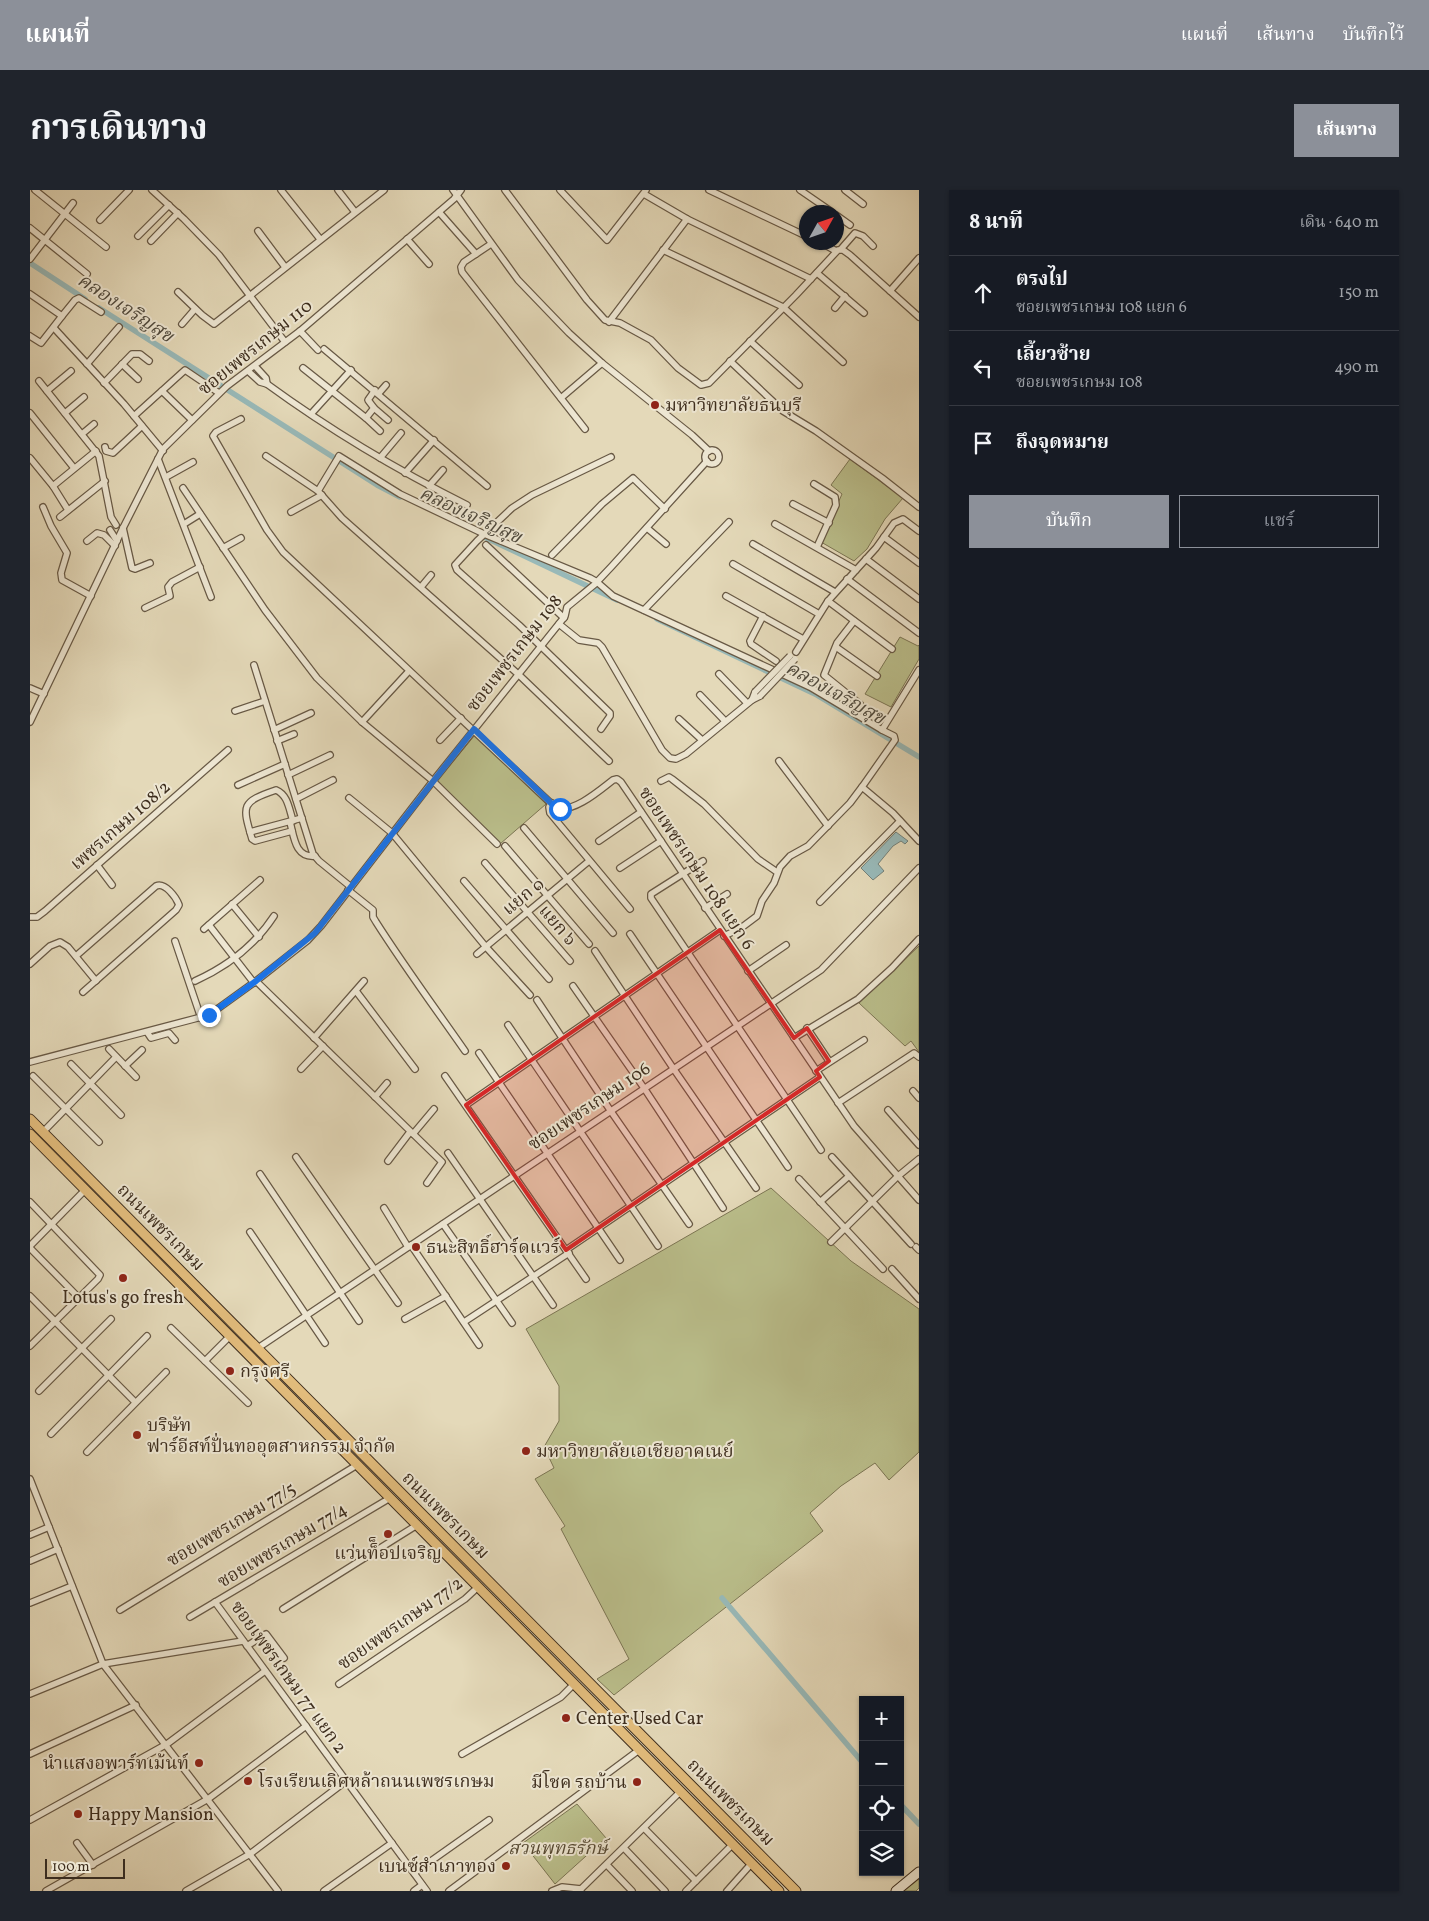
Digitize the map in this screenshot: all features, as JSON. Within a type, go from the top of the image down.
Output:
[{"type":"main road","name":"ถนนเพชรเกษม","points":[[30,1119],[796,1891]]},
{"type":"main road","name":"ถนนเพชรเกษม","points":[[32,1139],[85,1190],[780,1891]]},
{"type":"main road","points":[[390,1498],[400,1491]]},
{"type":"main road","points":[[596,1706],[605,1698]]},
{"type":"main road","points":[[896,1891],[919,1872]]},
{"type":"street","points":[[35,190],[106,247]]},
{"type":"street","points":[[100,220],[129,190]]},
{"type":"street","points":[[152,190],[178,213],[219,255],[285,342]]},
{"type":"street","points":[[281,190],[320,239]]},
{"type":"street","points":[[338,190],[355,212]]},
{"type":"street","points":[[178,292],[214,324],[384,190]]},
{"type":"street","points":[[506,190],[587,300],[601,316],[609,322],[620,323],[651,340],[678,368],[701,385],[709,383],[838,250],[850,255],[919,318]]},
{"type":"street","points":[[560,190],[607,240],[645,192],[687,219],[811,279]]},
{"type":"street","points":[[709,190],[799,233]]},
{"type":"street","points":[[800,190],[822,205]]},
{"type":"street","points":[[845,190],[863,204]]},
{"type":"street","points":[[457,192],[491,244],[518,280],[569,333],[602,363],[709,451],[716,451],[719,457],[714,463],[707,461],[706,455],[709,451]]},
{"type":"street","name":"ซอยเพชรเกษม 110","points":[[30,722],[117,541],[115,528],[163,451],[220,392],[300,331],[439,212],[457,192]]},
{"type":"street","points":[[30,258],[73,203]]},
{"type":"street","points":[[138,236],[169,205]]},
{"type":"street","points":[[439,212],[476,254]]},
{"type":"street","points":[[152,241],[178,213]]},
{"type":"street","points":[[609,322],[687,219]]},
{"type":"street","points":[[844,221],[850,225]]},
{"type":"street","points":[[30,228],[87,274]]},
{"type":"street","points":[[258,231],[284,267]]},
{"type":"street","points":[[844,244],[855,233],[863,236],[873,246]]},
{"type":"street","points":[[407,239],[429,264]]},
{"type":"street","points":[[491,244],[464,262],[461,267],[462,272],[585,430]]},
{"type":"street","points":[[662,250],[784,307],[843,362]]},
{"type":"street","points":[[890,291],[919,258]]},
{"type":"street","points":[[817,273],[864,313]]},
{"type":"street","points":[[30,294],[62,316]]},
{"type":"street","points":[[835,308],[845,296]]},
{"type":"street","points":[[30,336],[42,343],[75,300],[79,298],[101,312]]},
{"type":"street","points":[[182,324],[195,309]]},
{"type":"street","points":[[87,364],[119,327]]},
{"type":"street","points":[[54,328],[134,416],[163,451]]},
{"type":"street","points":[[300,331],[321,349],[351,370],[487,486]]},
{"type":"street","points":[[750,341],[799,385]]},
{"type":"street","points":[[104,383],[132,354],[136,353],[149,360]]},
{"type":"street","points":[[730,361],[782,411],[816,431],[919,507]]},
{"type":"street","points":[[561,398],[602,363]]},
{"type":"street","points":[[122,364],[138,379]]},
{"type":"street","points":[[255,366],[266,378],[267,384]]},
{"type":"street","points":[[302,368],[332,390],[380,431]]},
{"type":"street","points":[[134,416],[185,370],[220,392]]},
{"type":"street","points":[[311,414],[351,370]]},
{"type":"street","points":[[47,391],[71,371]]},
{"type":"street","points":[[248,371],[260,382],[267,384],[380,458],[466,505]]},
{"type":"street","points":[[39,381],[96,451],[101,460],[111,517],[132,568],[135,569],[150,563]]},
{"type":"street","points":[[386,385],[368,400],[388,420]]},
{"type":"street","points":[[162,391],[192,420]]},
{"type":"street","points":[[65,413],[84,397]]},
{"type":"street","points":[[366,418],[374,408]]},
{"type":"street","points":[[30,413],[74,468]]},
{"type":"street","points":[[241,420],[216,432],[213,436],[274,542],[324,592],[474,729],[552,804],[549,807],[550,813],[630,909]]},
{"type":"street","points":[[82,434],[94,424]]},
{"type":"street","points":[[104,447],[106,451],[112,453],[142,426]]},
{"type":"street","points":[[380,458],[401,433]]},
{"type":"street","points":[[405,473],[434,440]]},
{"type":"street","points":[[53,486],[96,451]]},
{"type":"street","points":[[266,456],[320,493],[342,518],[518,674],[609,761]]},
{"type":"street","points":[[291,512],[320,493],[339,457],[400,494],[484,535],[596,583],[613,596],[818,691],[895,737],[850,803],[803,851],[790,856],[778,872],[774,883],[762,901],[757,916],[741,928],[724,936]]},
{"type":"street","points":[[601,729],[610,713],[455,567],[456,563],[476,541],[512,508],[610,457]]},
{"type":"street","points":[[30,458],[53,486],[68,510]]},
{"type":"street","points":[[158,459],[211,597]]},
{"type":"street","name":"ซอยเพชรเกษม 108","points":[[30,1062],[201,1018],[216,1011],[308,940],[322,926],[392,833],[564,618],[567,606],[596,583],[707,461]]},
{"type":"street","points":[[166,477],[192,462]]},
{"type":"street","points":[[429,486],[443,470]]},
{"type":"street","points":[[552,555],[602,504],[633,478],[664,509]]},
{"type":"street","points":[[60,516],[105,481]]},
{"type":"street","points":[[814,484],[835,497],[836,501],[818,547]]},
{"type":"street","points":[[183,488],[265,610],[317,678],[362,722],[433,781],[496,844]]},
{"type":"street","points":[[793,504],[828,523]]},
{"type":"street","points":[[43,507],[51,526],[67,553],[61,573],[62,580],[91,596]]},
{"type":"street","points":[[184,524],[200,514]]},
{"type":"street","points":[[559,624],[579,640],[598,643],[602,646],[662,750],[670,758],[676,759],[749,702],[794,656],[828,601],[866,559],[894,523],[903,519],[919,531]]},
{"type":"street","points":[[644,610],[729,522]]},
{"type":"street","points":[[775,524],[856,570]]},
{"type":"street","points":[[115,528],[117,541]]},
{"type":"street","points":[[648,528],[666,544]]},
{"type":"street","points":[[87,540],[97,533],[117,541]]},
{"type":"street","points":[[884,537],[919,563]]},
{"type":"street","points":[[224,548],[241,538]]},
{"type":"street","points":[[753,544],[836,592]]},
{"type":"street","points":[[486,545],[564,618]]},
{"type":"street","points":[[866,559],[919,599]]},
{"type":"street","points":[[733,564],[819,614]]},
{"type":"street","points":[[145,608],[168,597],[170,593],[169,584],[200,567]]},
{"type":"street","points":[[421,587],[431,575]]},
{"type":"street","points":[[847,579],[919,633]]},
{"type":"street","points":[[726,596],[803,639]]},
{"type":"street","points":[[828,601],[892,649]]},
{"type":"street","points":[[763,616],[750,640],[751,644],[776,661]]},
{"type":"street","points":[[854,621],[839,640],[824,675],[860,704]]},
{"type":"street","points":[[836,647],[876,676]]},
{"type":"street","points":[[254,666],[315,856],[373,910],[376,922],[399,959],[465,1051]]},
{"type":"street","points":[[882,730],[919,670]]},
{"type":"street","points":[[362,722],[410,671]]},
{"type":"street","points":[[719,674],[749,702]]},
{"type":"street","points":[[30,688],[44,694]]},
{"type":"street","points":[[700,695],[725,721]]},
{"type":"street","points":[[235,711],[265,701]]},
{"type":"street","points":[[274,730],[311,713]]},
{"type":"street","points":[[440,740],[461,718]]},
{"type":"street","points":[[679,718],[702,740]]},
{"type":"street","points":[[277,740],[294,734]]},
{"type":"street","name":"เพชรเกษม 108/2","points":[[30,917],[37,917],[45,911],[228,750]]},
{"type":"street","points":[[288,775],[330,755]]},
{"type":"street","points":[[779,761],[828,826]]},
{"type":"street","points":[[238,785],[285,764]]},
{"type":"street","points":[[661,781],[669,777],[672,779],[704,804],[758,859],[778,872]]},
{"type":"street","name":"ซอยเพชรเกษม 108 แยก 6","points":[[552,804],[560,809],[572,807],[617,779],[854,1126],[919,1200]]},
{"type":"street","points":[[296,798],[333,780]]},
{"type":"street","points":[[862,787],[918,836]]},
{"type":"street","points":[[292,831],[258,841],[252,839],[245,815],[248,803],[259,796],[276,790],[285,797],[296,844],[303,856],[315,856]]},
{"type":"street","points":[[349,798],[392,833],[486,947],[530,994]]},
{"type":"street","points":[[599,841],[641,812]]},
{"type":"street","points":[[250,832],[302,818]]},
{"type":"street","points":[[820,902],[900,821]]},
{"type":"street","points":[[524,828],[613,933]]},
{"type":"street","points":[[620,868],[661,841]]},
{"type":"street","points":[[505,846],[590,944]]},
{"type":"street","name":"แยก ๑","points":[[477,954],[589,860]]},
{"type":"street","points":[[703,860],[650,896],[821,1150]]},
{"type":"street","name":"แยก ๖","points":[[485,863],[570,961]]},
{"type":"street","points":[[97,865],[112,885]]},
{"type":"street","name":"ซอยเพชรเกษม 106","points":[[258,1348],[580,1130],[738,1026],[770,1002],[821,970],[919,868]]},
{"type":"street","points":[[260,880],[206,927],[255,982],[442,1162],[427,1183]]},
{"type":"street","points":[[464,881],[549,979]]},
{"type":"street","points":[[76,956],[160,884],[175,898],[179,905],[176,910],[83,992]]},
{"type":"street","points":[[705,908],[727,894]]},
{"type":"street","points":[[232,904],[259,937]]},
{"type":"street","points":[[195,981],[218,970],[234,958],[259,937],[274,916]]},
{"type":"street","points":[[466,1105],[720,930]]},
{"type":"street","points":[[630,934],[788,1167]]},
{"type":"street","points":[[794,1038],[807,1028],[858,999],[892,968],[919,939]]},
{"type":"street","points":[[174,941],[201,1018]]},
{"type":"street","points":[[30,964],[54,943],[64,943],[96,981]]},
{"type":"street","points":[[748,970],[786,945]]},
{"type":"street","points":[[594,951],[756,1188]]},
{"type":"street","points":[[314,1038],[364,981]]},
{"type":"street","points":[[573,986],[644,1088],[723,1208]]},
{"type":"street","points":[[356,991],[414,1069]]},
{"type":"street","points":[[537,1000],[610,1110],[690,1224]]},
{"type":"street","points":[[508,1025],[658,1246]]},
{"type":"street","points":[[807,1028],[829,1061]]},
{"type":"street","points":[[147,1032],[151,1038],[169,1033],[176,1040]]},
{"type":"street","points":[[816,1071],[864,1040]]},
{"type":"street","points":[[301,1069],[323,1046]]},
{"type":"street","points":[[109,1050],[136,1077]]},
{"type":"street","points":[[125,1066],[142,1050]]},
{"type":"street","points":[[479,1053],[620,1260]]},
{"type":"street","points":[[838,1103],[914,1053],[919,1057]]},
{"type":"street","points":[[42,1132],[116,1057]]},
{"type":"street","points":[[71,1064],[121,1115]]},
{"type":"street","points":[[33,1076],[99,1142]]},
{"type":"street","points":[[445,1076],[586,1279]]},
{"type":"street","points":[[464,1322],[568,1252],[631,1205],[820,1077]]},
{"type":"street","points":[[374,1097],[387,1083]]},
{"type":"street","points":[[913,1092],[919,1098]]},
{"type":"street","points":[[388,1161],[434,1109]]},
{"type":"street","points":[[888,1110],[919,1145]]},
{"type":"street","points":[[448,1153],[553,1305]]},
{"type":"street","points":[[296,1157],[398,1303]]},
{"type":"street","points":[[832,1157],[915,1247]]},
{"type":"street","points":[[831,1242],[897,1177],[919,1159]]},
{"type":"street","points":[[260,1174],[359,1321]]},
{"type":"street","points":[[820,1202],[849,1176]]},
{"type":"street","points":[[799,1179],[883,1269]]},
{"type":"street","points":[[79,1298],[30,1247],[85,1190]]},
{"type":"street","points":[[30,1202],[100,1275],[98,1280],[30,1345]]},
{"type":"street","points":[[384,1208],[480,1345]]},
{"type":"street","points":[[443,1224],[512,1323]]},
{"type":"street","points":[[250,1232],[325,1344]]},
{"type":"street","points":[[892,1269],[919,1298]]},
{"type":"street","points":[[30,1296],[135,1402]]},
{"type":"street","points":[[405,1319],[446,1296]]},
{"type":"street","points":[[39,1391],[111,1319]]},
{"type":"street","points":[[171,1328],[248,1403]]},
{"type":"street","points":[[51,1434],[147,1336]]},
{"type":"street","points":[[205,1361],[230,1336]]},
{"type":"street","points":[[86,1452],[166,1372]]},
{"type":"street","name":"ซอยเพชรเกษม 77/5","points":[[120,1610],[357,1465]]},
{"type":"street","points":[[30,1479],[104,1664],[278,1891]]},
{"type":"street","name":"ซอยเพชรเกษม 77/4","points":[[190,1617],[390,1498]]},
{"type":"street","points":[[283,1609],[417,1525]]},
{"type":"street","points":[[30,1535],[49,1527]]},
{"type":"street","points":[[30,1561],[58,1549]]},
{"type":"street","points":[[30,1603],[72,1586]]},
{"type":"street","name":"ซอยเพชรเกษม 77/2","points":[[339,1684],[465,1599],[478,1587]]},
{"type":"street","name":"ซอยเพชรเกษม 77 แยก 2","points":[[215,1602],[427,1891]]},
{"type":"street","points":[[30,1694],[104,1664],[245,1643],[266,1634],[284,1658]]},
{"type":"street","points":[[30,1820],[167,1744],[265,1671]]},
{"type":"street","points":[[462,1754],[561,1697],[574,1684]]},
{"type":"street","points":[[30,1754],[136,1705]]},
{"type":"street","points":[[46,1891],[208,1799],[306,1726]]},
{"type":"street","points":[[449,1891],[639,1750]]},
{"type":"street","points":[[186,1891],[250,1854],[346,1781]]},
{"type":"street","points":[[552,1891],[562,1887],[582,1890],[680,1792]]},
{"type":"street","points":[[414,1873],[489,1820]]},
{"type":"street","points":[[644,1828],[696,1881]]},
{"type":"street","points":[[77,1843],[92,1865]]},
{"type":"street","points":[[324,1891],[392,1843]]},
{"type":"street","points":[[686,1891],[733,1844]]},
{"type":"street","points":[[624,1848],[665,1891]]},
{"type":"street","points":[[726,1891],[752,1862]]},
{"type":"street","points":[[607,1865],[632,1891]]},
{"type":"street","points":[[414,1891],[422,1885]]},
{"type":"highlighted area","points":[[720,930],[794,1038],[807,1028],[829,1061],[816,1071],[820,1077],[566,1250],[466,1105]]},
{"type":"green space","points":[[850,459],[903,498],[885,519],[867,549],[854,561],[821,542],[842,494],[831,485]]},
{"type":"green space","points":[[900,637],[919,645],[919,659],[891,707],[865,694]]},
{"type":"green space","points":[[475,735],[546,804],[500,844],[437,781]]},
{"type":"green space","points":[[919,946],[919,1052],[911,1041],[905,1046],[859,1003]]},
{"type":"green space","points":[[771,1188],[851,1261],[919,1309],[919,1452],[889,1480],[875,1463],[841,1486],[810,1513],[823,1531],[614,1695],[597,1679],[629,1659],[561,1529],[565,1526],[535,1479],[554,1468],[544,1447],[559,1421],[559,1386],[526,1329]]},
{"type":"green space","name":"สวนพุทธรักษ์","points":[[577,1804],[606,1838],[555,1884],[523,1843]]},
{"type":"green space","points":[[919,1877],[919,1888],[916,1891],[902,1891]]},
{"type":"water","points":[[896,832],[908,841],[905,844],[901,841],[893,846],[878,864],[884,871],[873,880],[861,868]]},
{"type":"waterway","name":"คลองเจริญสุข","points":[[30,263],[85,299]]},
{"type":"waterway","name":"คลองเจริญสุข","points":[[99,308],[377,485],[400,497]]},
{"type":"waterway","name":"คลองเจริญสุข","points":[[480,535],[617,600]]},
{"type":"waterway","name":"คลองเจริญสุข","points":[[657,619],[815,694],[919,757]]},
{"type":"waterway","points":[[722,1598],[859,1758]]},
{"type":"waterway","points":[[904,1808],[919,1824]]},
{"type":"place","name":"มหาวิทยาลัยธนบุรี","points":[[655,405]]},
{"type":"place","name":"ธนะสิทธิ์ฮาร์ดแวร์","points":[[416,1247]]},
{"type":"place","name":"Lotus's go fresh","points":[[123,1278]]},
{"type":"place","name":"กรุงศรี","points":[[230,1371]]},
{"type":"place","name":"บริษัท ฟาร์อีสท์ปั่นทออุตสาหกรรม จำกัด","points":[[137,1435]]},
{"type":"place","name":"มหาวิทยาลัยเอเชียอาคเนย์","points":[[526,1451]]},
{"type":"place","name":"แว่นท็็อปเจริญ","points":[[388,1534]]},
{"type":"place","name":"Center Used Car","points":[[566,1718]]},
{"type":"place","name":"นำแสงอพาร์ทเม้นท์","points":[[199,1763]]},
{"type":"place","name":"โรงเรียนเลิศหล้าถนนเพชรเกษม","points":[[248,1781]]},
{"type":"place","name":"มีโชค รถบ้าน","points":[[637,1782]]},
{"type":"place","name":"Happy Mansion","points":[[78,1814]]},
{"type":"place","name":"เบนซ์สำเภาทอง","points":[[506,1866]]},
{"type":"route","points":[[209,1015],[256,981],[308,940],[322,926],[474,729],[556,808],[560,809]]}]
